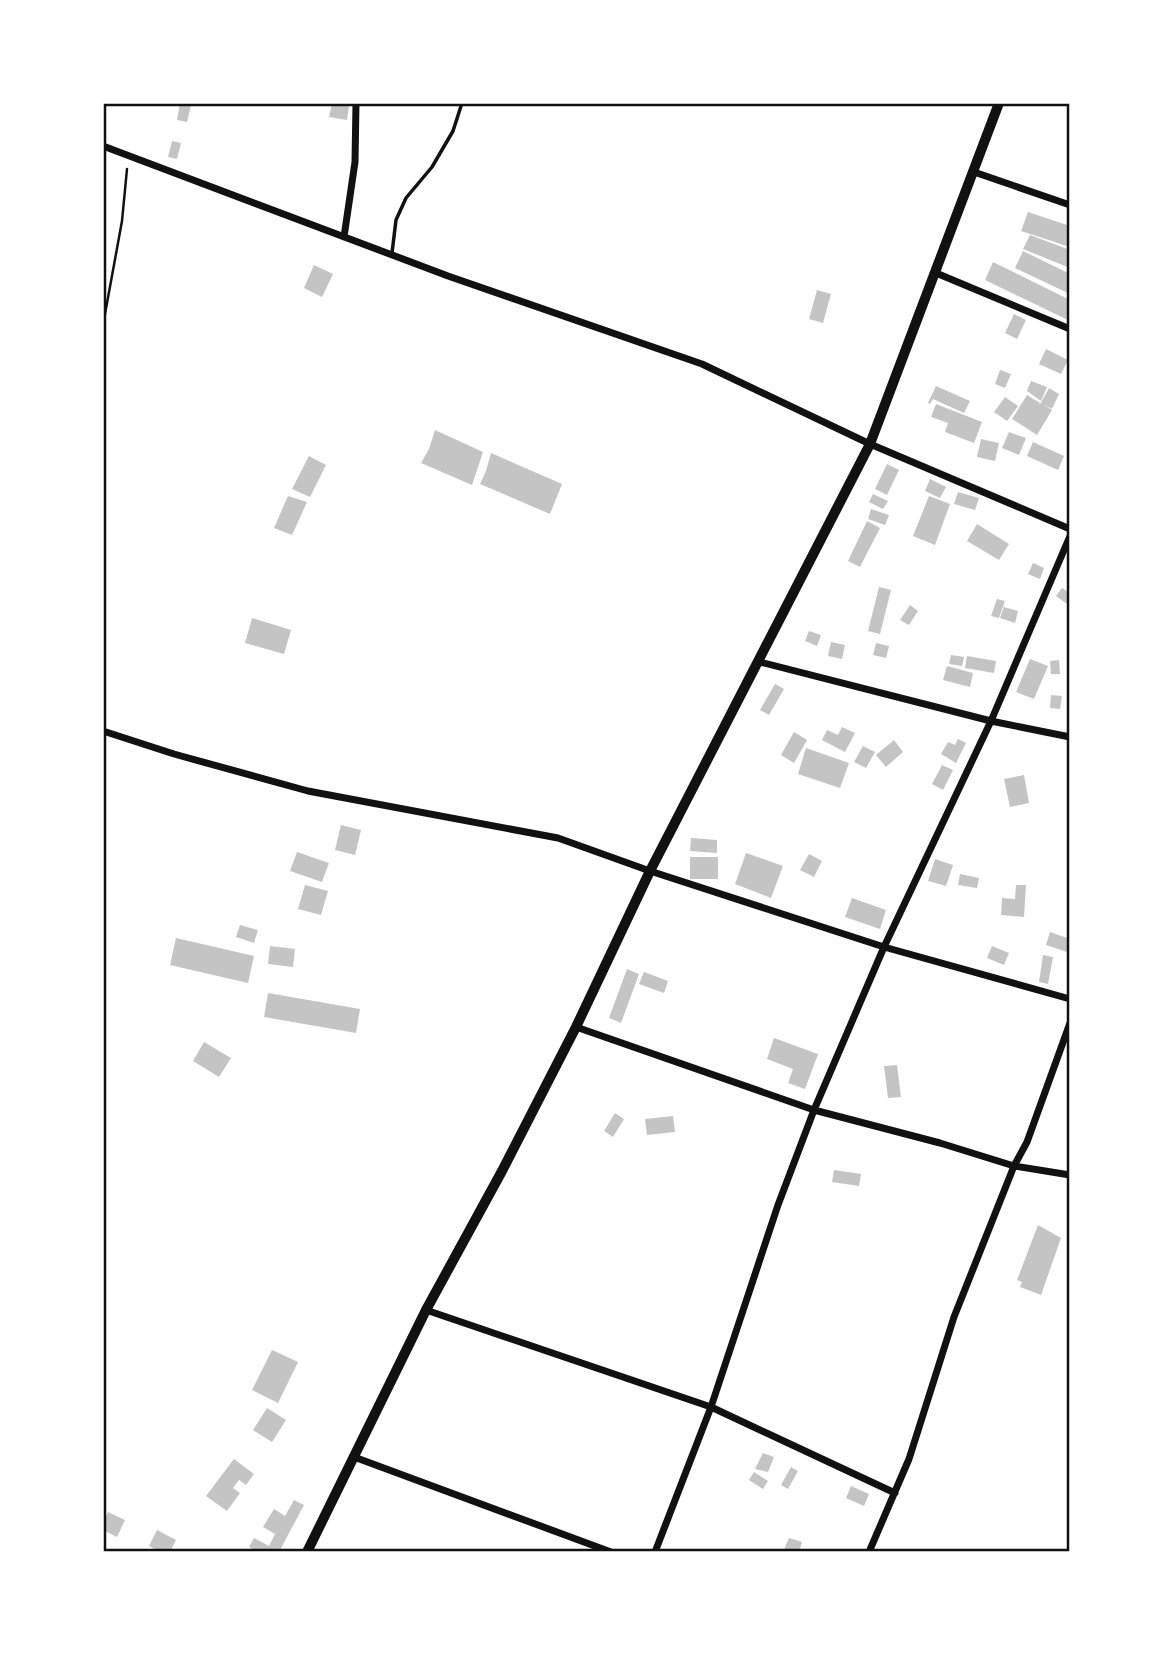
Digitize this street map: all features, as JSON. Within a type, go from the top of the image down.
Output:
[{"type":"main road","points":[[307,1552],[426,1310],[576,1027],[650,871],[870,444],[999,103]]},
{"type":"street","points":[[344,237],[355,162],[356,103]]},
{"type":"street","points":[[103,146],[392,255],[702,364],[870,444],[1070,529]]},
{"type":"street","points":[[974,172],[1070,205]]},
{"type":"street","points":[[936,273],[1070,329]]},
{"type":"street","points":[[655,1552],[711,1407],[778,1205],[814,1110],[884,947],[991,721],[1070,536]]},
{"type":"street","points":[[760,662],[991,721],[1070,737]]},
{"type":"street","points":[[103,731],[174,754],[308,791],[558,838],[650,871],[884,947],[1070,999]]},
{"type":"street","points":[[869,1552],[909,1459],[954,1317],[1014,1166],[1027,1142],[1070,1023]]},
{"type":"street","points":[[576,1027],[814,1110],[940,1143],[1014,1166],[1070,1175]]},
{"type":"street","points":[[426,1310],[711,1407],[895,1493]]},
{"type":"street","points":[[354,1457],[611,1552]]},
{"type":"lane","points":[[392,255],[396,220],[406,198],[432,167],[453,131],[462,103]]},
{"type":"path","points":[[103,325],[122,221],[129,155]]},
{"type":"building","points":[[180,103],[191,105],[187,122],[177,120]]},
{"type":"building","points":[[332,103],[349,106],[347,120],[329,117]]},
{"type":"building","points":[[172,141],[181,143],[177,159],[168,157]]},
{"type":"building","points":[[1028,212],[1070,226],[1070,247],[1021,231]]},
{"type":"building","points":[[1030,235],[1070,250],[1070,268],[1023,249]]},
{"type":"building","points":[[1023,251],[1070,274],[1070,294],[1015,268]]},
{"type":"building","points":[[993,262],[1070,300],[1070,321],[985,280]]},
{"type":"building","points":[[314,265],[333,274],[322,297],[304,288]]},
{"type":"building","points":[[817,290],[831,294],[823,323],[809,319]]},
{"type":"building","points":[[1014,314],[1026,320],[1017,339],[1005,333]]},
{"type":"building","points":[[1046,349],[1068,360],[1061,374],[1039,364]]},
{"type":"building","points":[[1000,370],[1011,374],[1005,388],[995,384]]},
{"type":"building","points":[[1031,381],[1047,387],[1041,401],[1027,391]]},
{"type":"building","points":[[936,386],[970,401],[964,413],[933,399],[928,403]]},
{"type":"building","points":[[1049,388],[1059,394],[1052,409],[1043,404],[1052,410],[1037,435],[1012,419],[1027,395],[1040,403],[1039,406]]},
{"type":"building","points":[[1005,397],[1018,406],[1007,421],[994,412]]},
{"type":"building","points":[[936,404],[982,422],[974,443],[945,432],[948,423],[931,417]]},
{"type":"building","points":[[435,430],[483,452],[472,485],[421,463]]},
{"type":"building","points":[[1009,432],[1026,438],[1019,455],[1002,448]]},
{"type":"building","points":[[981,439],[999,443],[995,461],[977,457]]},
{"type":"building","points":[[1033,442],[1064,456],[1058,470],[1027,456]]},
{"type":"building","points":[[491,453],[562,484],[550,514],[480,484]]},
{"type":"building","points":[[309,456],[326,465],[310,497],[292,489]]},
{"type":"building","points":[[887,464],[899,470],[887,495],[875,489]]},
{"type":"building","points":[[930,479],[946,487],[940,498],[925,491]]},
{"type":"building","points":[[958,492],[979,498],[975,510],[954,504]]},
{"type":"building","points":[[873,494],[888,501],[883,509],[869,502]]},
{"type":"building","points":[[288,496],[307,502],[292,535],[274,528]]},
{"type":"building","points":[[929,496],[950,504],[935,545],[913,536]]},
{"type":"building","points":[[871,509],[889,515],[885,525],[868,519]]},
{"type":"building","points":[[867,521],[880,528],[860,567],[848,561]]},
{"type":"building","points":[[977,524],[1009,544],[999,560],[967,541]]},
{"type":"building","points":[[1033,563],[1044,568],[1040,579],[1028,574]]},
{"type":"building","points":[[879,587],[891,590],[880,634],[868,631]]},
{"type":"building","points":[[1062,588],[1070,593],[1070,606],[1056,596]]},
{"type":"building","points":[[997,599],[1005,601],[999,618],[991,616]]},
{"type":"building","points":[[910,605],[918,611],[909,625],[900,620]]},
{"type":"building","points":[[1004,607],[1018,611],[1015,623],[1000,618]]},
{"type":"building","points":[[252,618],[291,630],[284,654],[245,643]]},
{"type":"building","points":[[809,631],[821,635],[817,646],[805,641]]},
{"type":"building","points":[[831,642],[845,645],[842,659],[828,656]]},
{"type":"building","points":[[876,643],[889,646],[886,658],[873,655]]},
{"type":"building","points":[[951,655],[964,657],[962,666],[949,664]]},
{"type":"building","points":[[967,656],[996,661],[994,673],[965,668]]},
{"type":"building","points":[[1030,659],[1048,666],[1034,699],[1016,692]]},
{"type":"building","points":[[1059,660],[1060,674],[1051,674],[1050,661]]},
{"type":"building","points":[[947,666],[973,673],[970,687],[943,680]]},
{"type":"building","points":[[775,684],[784,689],[769,715],[760,710]]},
{"type":"building","points":[[1051,695],[1062,696],[1060,709],[1050,708]]},
{"type":"building","points":[[842,727],[855,733],[845,752],[822,740],[827,730],[838,735]]},
{"type":"building","points":[[794,732],[807,740],[794,763],[781,755]]},
{"type":"building","points":[[958,739],[966,743],[956,763],[941,754],[948,742],[955,745]]},
{"type":"building","points":[[894,740],[903,752],[886,767],[876,755]]},
{"type":"building","points":[[863,746],[875,752],[866,768],[854,762]]},
{"type":"building","points":[[806,748],[849,763],[840,788],[798,774]]},
{"type":"building","points":[[942,765],[953,770],[943,790],[932,784]]},
{"type":"building","points":[[1024,775],[1029,803],[1010,807],[1004,779]]},
{"type":"building","points":[[341,825],[361,830],[355,855],[335,850]]},
{"type":"building","points":[[691,838],[717,840],[717,853],[690,851]]},
{"type":"building","points":[[297,852],[329,863],[322,882],[290,871]]},
{"type":"building","points":[[746,853],[783,866],[771,898],[735,884]]},
{"type":"building","points":[[809,854],[822,861],[814,877],[800,870]]},
{"type":"building","points":[[690,857],[718,857],[718,879],[690,879]]},
{"type":"building","points":[[935,859],[953,865],[946,886],[928,881]]},
{"type":"building","points":[[960,874],[979,878],[977,888],[958,885]]},
{"type":"building","points":[[305,885],[328,891],[321,915],[298,909]]},
{"type":"building","points":[[1016,885],[1026,885],[1024,917],[1001,915],[1002,898],[1015,899]]},
{"type":"building","points":[[852,898],[886,910],[880,929],[845,917]]},
{"type":"building","points":[[240,925],[258,930],[254,943],[236,937]]},
{"type":"building","points":[[1050,932],[1070,939],[1070,953],[1046,945]]},
{"type":"building","points":[[176,938],[254,956],[248,983],[170,965]]},
{"type":"building","points":[[270,946],[295,949],[293,967],[268,964]]},
{"type":"building","points":[[992,946],[1009,953],[1004,965],[987,958]]},
{"type":"building","points":[[1043,955],[1053,957],[1048,984],[1039,982]]},
{"type":"building","points":[[627,969],[639,974],[621,1023],[609,1018]]},
{"type":"building","points":[[644,972],[668,981],[664,993],[639,984]]},
{"type":"building","points":[[268,993],[360,1009],[356,1033],[264,1017]]},
{"type":"building","points":[[774,1038],[818,1054],[805,1089],[788,1083],[793,1069],[767,1059]]},
{"type":"building","points":[[204,1042],[231,1058],[219,1077],[193,1061]]},
{"type":"building","points":[[897,1065],[901,1097],[888,1098],[884,1066]]},
{"type":"building","points":[[615,1113],[624,1119],[613,1137],[604,1131]]},
{"type":"building","points":[[673,1116],[675,1132],[647,1135],[645,1119]]},
{"type":"building","points":[[834,1170],[861,1174],[859,1186],[832,1182]]},
{"type":"building","points":[[1038,1225],[1061,1238],[1041,1295],[1020,1287],[1022,1282],[1017,1280]]},
{"type":"building","points":[[272,1350],[298,1362],[278,1403],[252,1390]]},
{"type":"building","points":[[267,1408],[286,1420],[272,1442],[253,1430]]},
{"type":"building","points":[[763,1453],[774,1457],[768,1472],[755,1469]]},
{"type":"building","points":[[234,1459],[254,1474],[246,1485],[239,1480],[233,1488],[240,1493],[227,1511],[206,1496]]},
{"type":"building","points":[[791,1467],[798,1471],[788,1489],[781,1485]]},
{"type":"building","points":[[754,1472],[768,1481],[763,1489],[749,1480]]},
{"type":"building","points":[[851,1486],[869,1494],[864,1506],[846,1498]]},
{"type":"building","points":[[294,1500],[304,1505],[279,1552],[258,1552],[249,1547],[254,1538],[269,1546],[275,1534],[263,1527],[274,1509],[285,1516]]},
{"type":"building","points":[[108,1512],[125,1520],[117,1537],[103,1530],[103,1522]]},
{"type":"building","points":[[157,1530],[176,1540],[170,1552],[160,1552],[149,1546]]},
{"type":"building","points":[[789,1538],[802,1542],[799,1552],[783,1552]]}]
